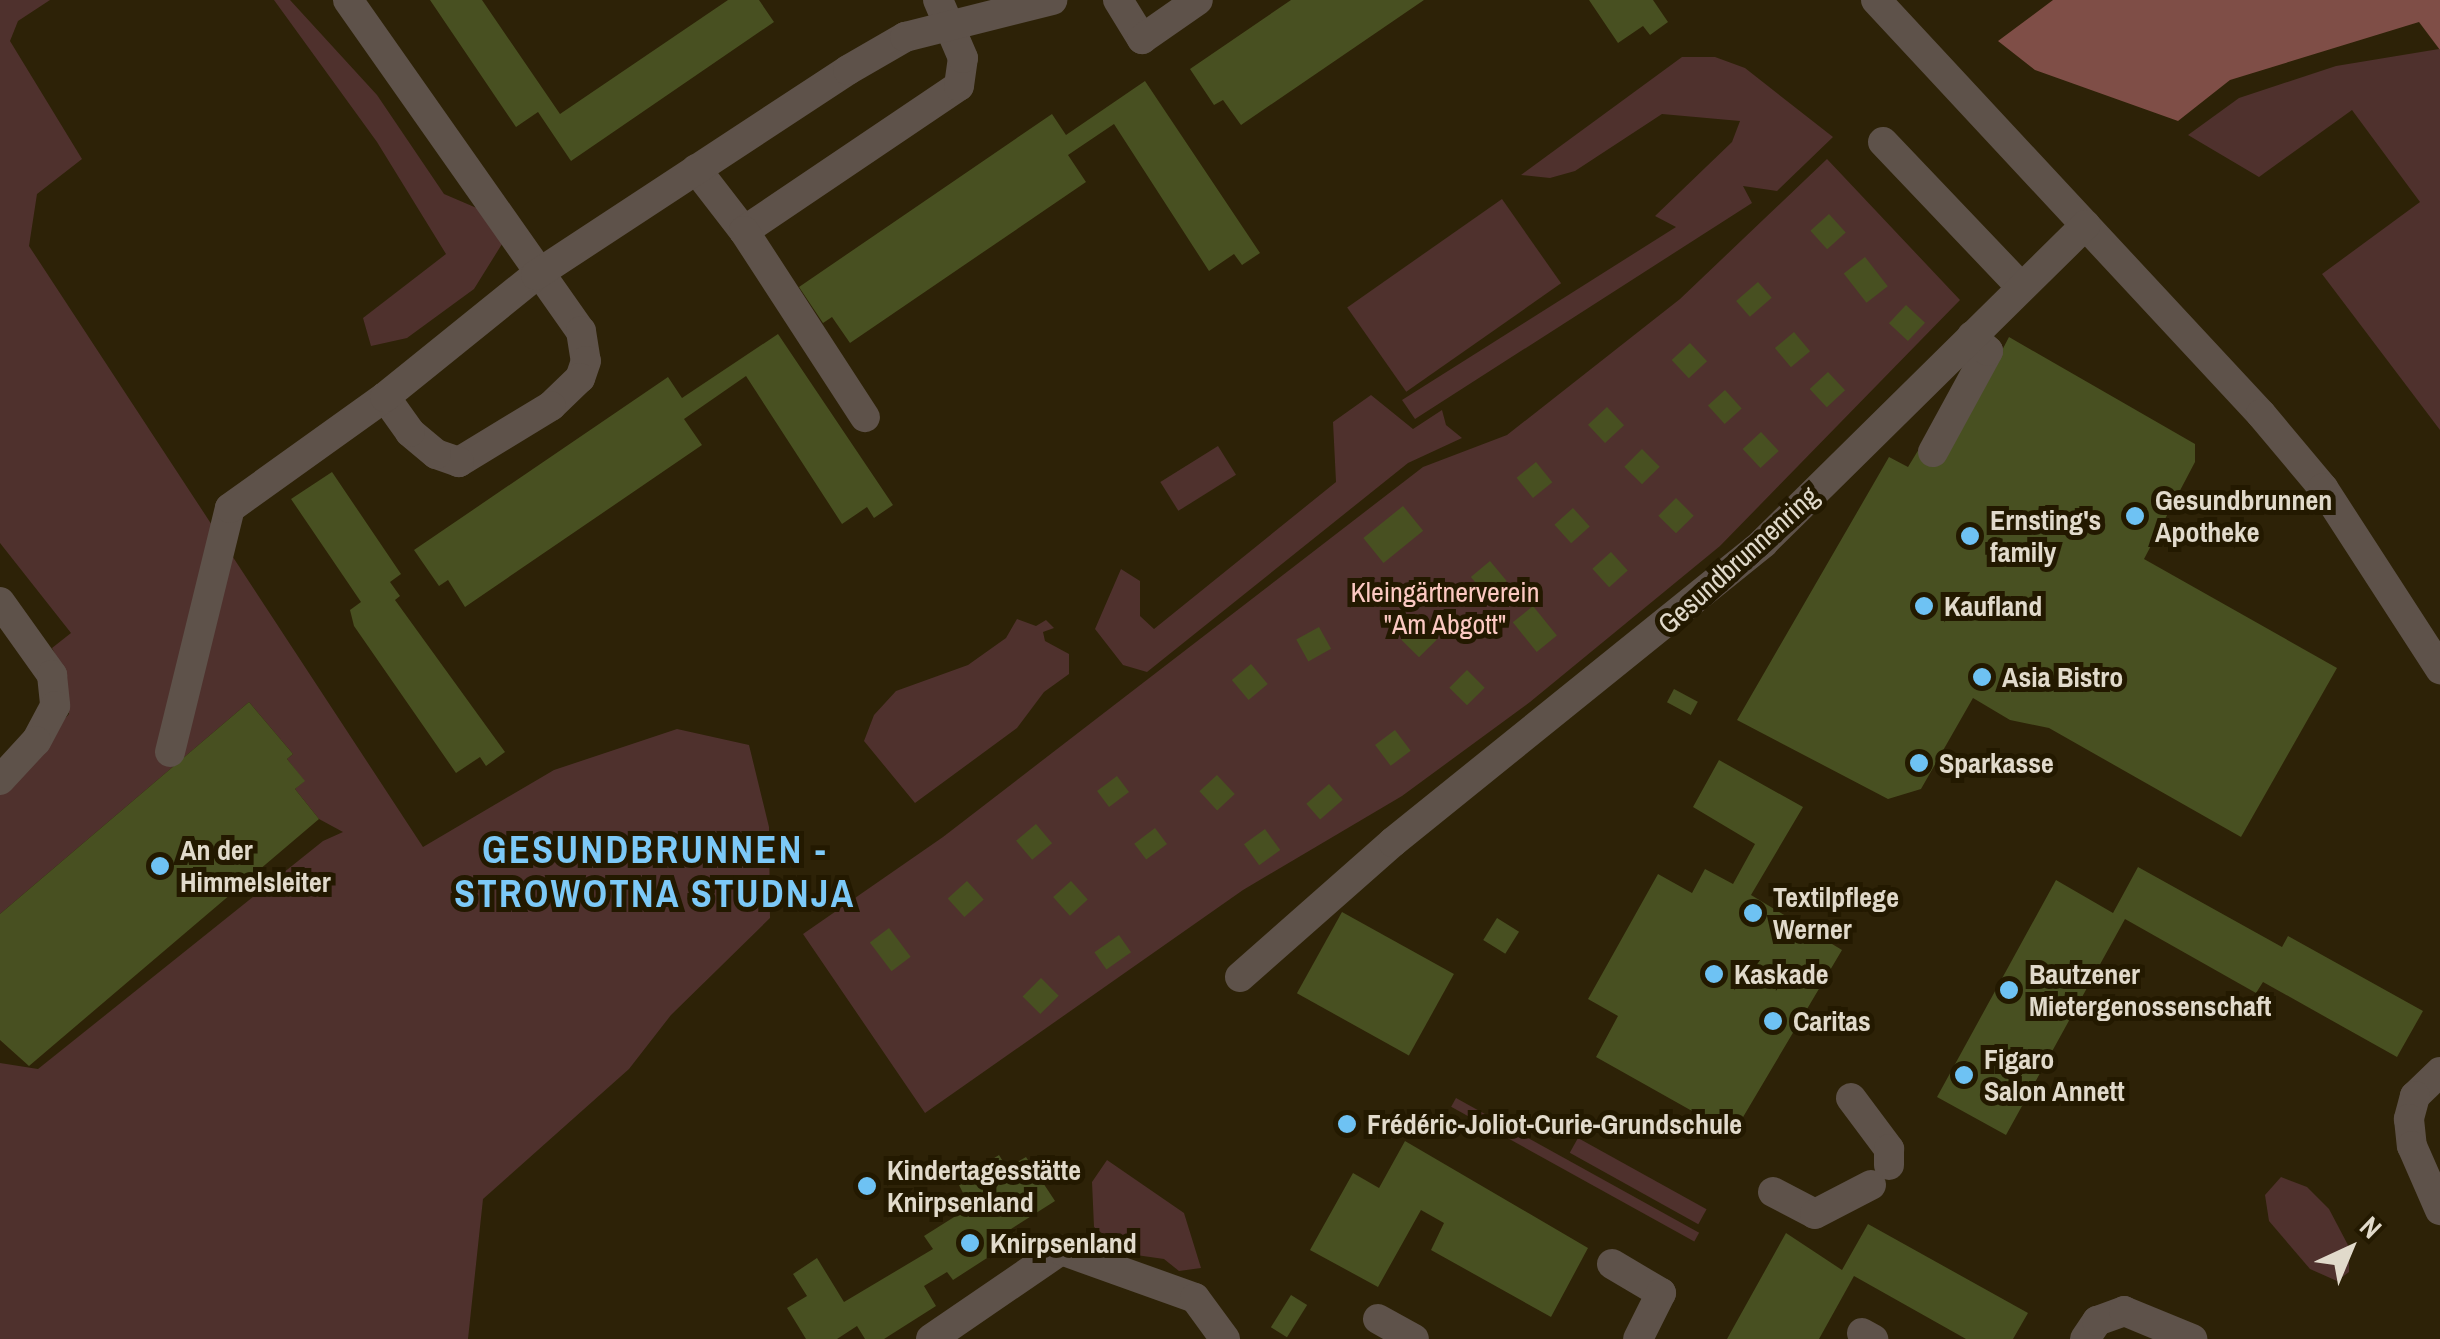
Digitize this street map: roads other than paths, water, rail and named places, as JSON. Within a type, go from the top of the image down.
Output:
[{"type":"street","points":[[348,0],[536,275],[580,331],[586,361],[580,378],[550,406],[459,462],[436,454],[410,432],[385,396]]},
{"type":"street","points":[[170,752],[230,508],[385,396],[536,275],[890,46],[944,13],[1052,0]]},
{"type":"street","points":[[1118,0],[1142,39],[1198,0]]},
{"type":"street","points":[[1876,0],[2323,488],[2440,669]]},
{"type":"street","points":[[744,231],[960,86],[963,58],[944,13]]},
{"type":"street","points":[[1883,142],[2021,287]]},
{"type":"street","points":[[696,169],[744,231],[865,417]]},
{"type":"street","name":"Gesundbrunnenring","points":[[1240,977],[1366,866],[1398,849],[1763,542],[2085,225]]},
{"type":"street","points":[[1933,452],[1988,352],[1972,336]]},
{"type":"street","points":[[0,602],[52,675],[56,706],[36,741],[0,780]]},
{"type":"street","points":[[2440,1072],[2415,1096],[2409,1119],[2412,1146],[2440,1210]]},
{"type":"street","points":[[1773,1192],[1814,1214],[1880,1175],[1889,1149],[1851,1098]]},
{"type":"street","points":[[931,1339],[1061,1250],[1195,1298],[1226,1339]]},
{"type":"street","points":[[1612,1264],[1661,1293],[1638,1339]]},
{"type":"street","points":[[2085,1339],[2098,1321],[2124,1311],[2192,1339]]},
{"type":"street","points":[[1378,1319],[1414,1339]]},
{"type":"place","name":"Gesundbrunnen Apotheke","points":[[2135,516]]},
{"type":"place","name":"Ernsting's family","points":[[1970,536]]},
{"type":"place","name":"Kaufland","points":[[1924,606]]},
{"type":"place","name":"Asia Bistro","points":[[1982,677]]},
{"type":"place","name":"Sparkasse","points":[[1919,763]]},
{"type":"place","name":"An der Himmelsleiter","points":[[160,866]]},
{"type":"place","name":"Textilpflege Werner","points":[[1753,913]]},
{"type":"place","name":"Kaskade","points":[[1714,974]]},
{"type":"place","name":"Bautzener Mietergenossenschaft","points":[[2009,990]]},
{"type":"place","name":"Caritas","points":[[1773,1021]]},
{"type":"place","name":"Figaro Salon Annett","points":[[1964,1075]]},
{"type":"place","name":"Frédéric-Joliot-Curie-Grundschule","points":[[1347,1124]]},
{"type":"place","name":"Kindertagesstätte Knirpsenland","points":[[867,1186]]},
{"type":"place","name":"Knirpsenland","points":[[970,1243]]},
{"type":"district","name":"GESUNDBRUNNEN - STROWOTNA STUDNJA","points":[[655,872]]},
{"type":"park label","name":"Kleingärtnerverein \"Am Abgott\"","points":[[1445,608]]}]
